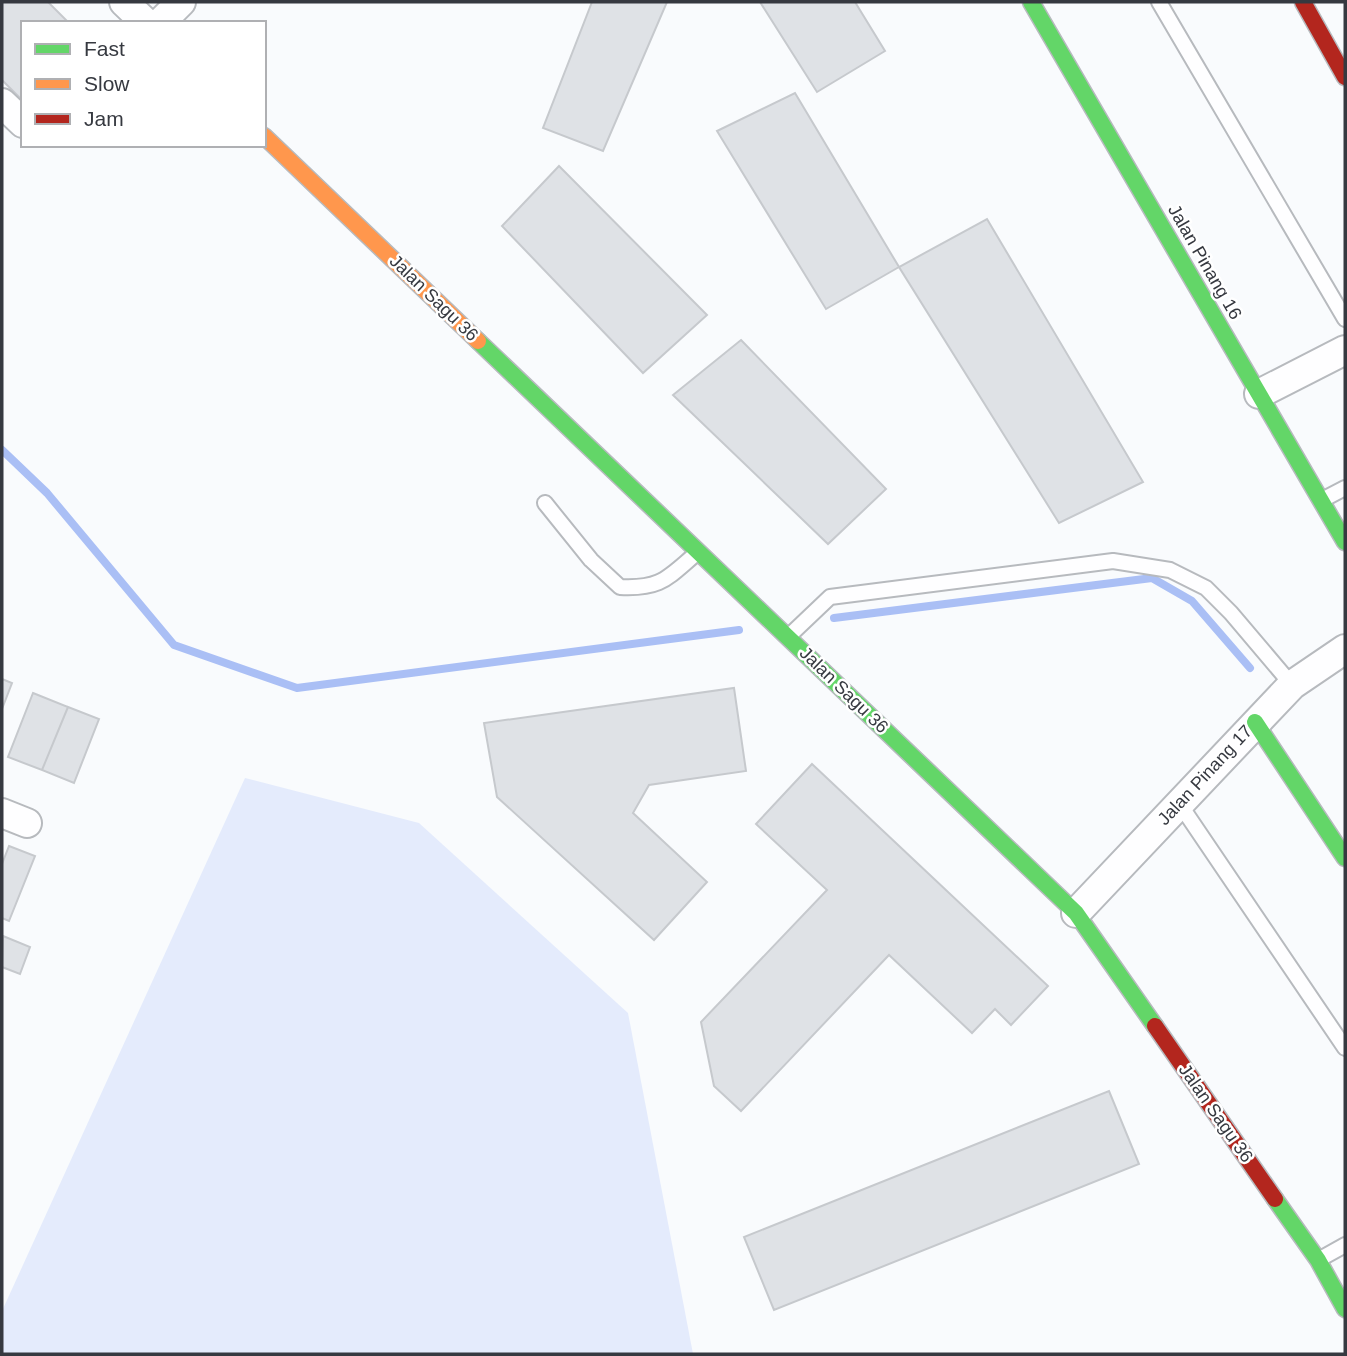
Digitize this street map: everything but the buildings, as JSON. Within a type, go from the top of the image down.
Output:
[{"type":"street","points":[[124,2],[144,21]]},
{"type":"street","points":[[162,21],[181,2]]},
{"type":"street","points":[[1303,2],[1345,77]]},
{"type":"street","name":"Jalan Pinang 16","points":[[1044,6],[1259,394],[1345,542]]},
{"type":"street","points":[[2,103],[21,121]]},
{"type":"street","name":"Jalan Sagu 36","points":[[266,138],[1076,913],[1318,1259],[1345,1309]]},
{"type":"street","points":[[1259,394],[1345,350]]},
{"type":"street","name":"Jalan Pinang 17","points":[[1076,913],[1292,685],[1345,649]]},
{"type":"street","points":[[1255,722],[1345,858]]},
{"type":"lane","points":[[1158,2],[1345,319]]},
{"type":"lane","points":[[1321,500],[1345,488]]},
{"type":"lane","points":[[545,503],[591,560],[620,587],[646,588],[666,579],[699,551]]},
{"type":"lane","points":[[788,637],[830,597],[1113,561],[1170,570],[1206,588],[1231,613],[1292,685]]},
{"type":"lane","points":[[1179,803],[1345,1048]]},
{"type":"lane","points":[[1318,1259],[1345,1245]]},
{"type":"shaded area","points":[[245,778],[419,823],[628,1013],[693,1354],[2,1354],[2,1311]]},
{"type":"waterway","points":[[2,450],[47,493],[174,645],[297,688],[739,630]]},
{"type":"waterway","points":[[834,618],[1152,578],[1192,601],[1250,668]]},
{"type":"traffic: fast","points":[[1031,2],[1345,542]]},
{"type":"traffic: fast","points":[[478,341],[1076,913],[1155,1026]]},
{"type":"traffic: fast","points":[[1255,722],[1345,858]]},
{"type":"traffic: fast","points":[[1275,1199],[1318,1260],[1345,1309]]},
{"type":"traffic: slow","points":[[266,138],[478,341]]},
{"type":"traffic: jam","points":[[1303,2],[1345,77]]},
{"type":"traffic: jam","points":[[1155,1026],[1275,1199]]}]
